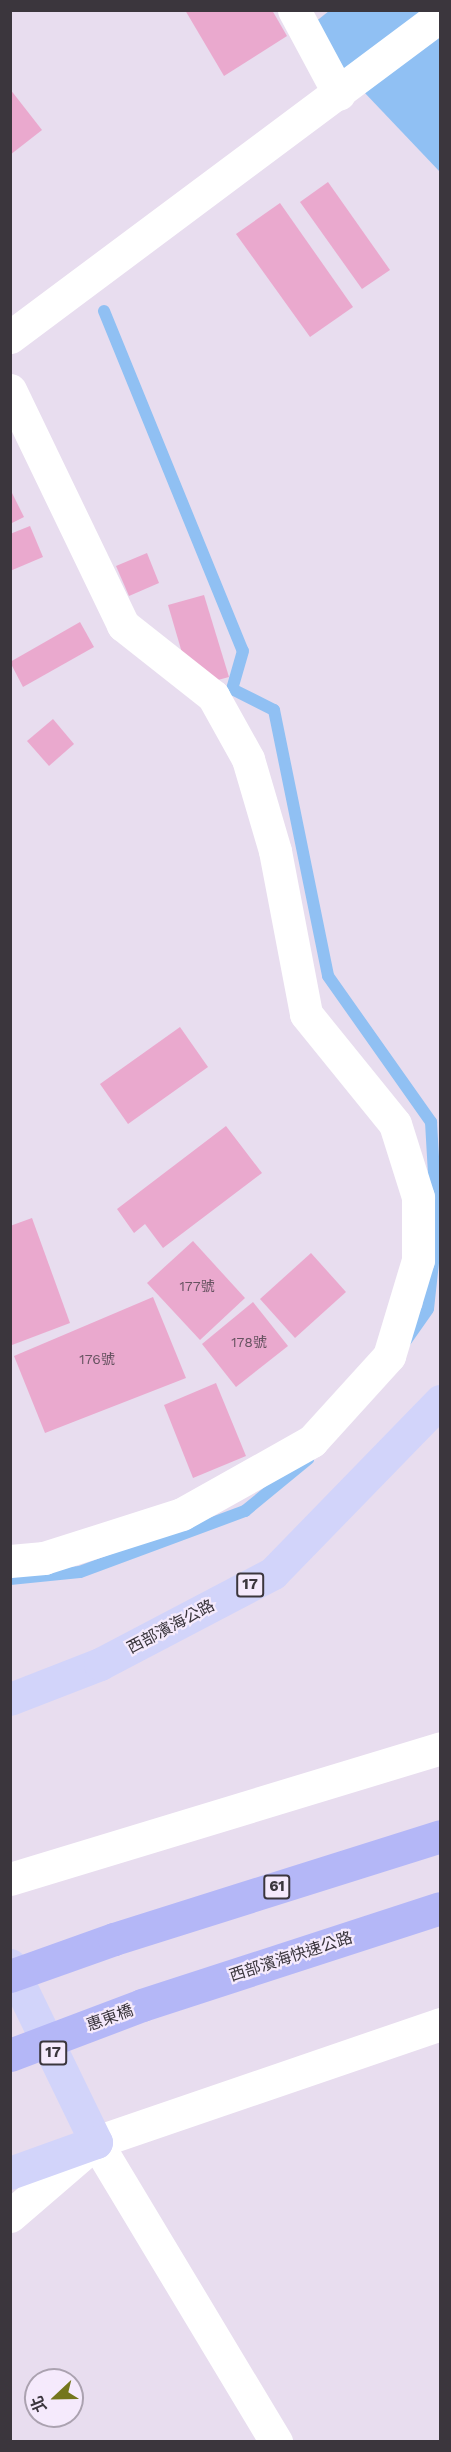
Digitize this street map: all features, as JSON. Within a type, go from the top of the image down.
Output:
[{"type":"highway","name":"61","points":[[10,1976],[114,1939],[441,1836]]},
{"type":"highway","name":"西部濱海快速公路","points":[[142,2006],[441,1908]]},
{"type":"highway","name":"惠東橋","points":[[10,2055],[142,2006]]},
{"type":"main road","name":"西部濱海公路","points":[[10,1699],[100,1664],[273,1573],[441,1401]]},
{"type":"main road","name":"17","points":[[10,1965],[96,2142]]},
{"type":"main road","points":[[10,2173],[96,2142]]},
{"type":"street","points":[[294,10],[339,94]]},
{"type":"street","points":[[10,337],[441,16]]},
{"type":"street","points":[[10,390],[123,625],[213,696],[248,759],[275,850],[306,1014],[395,1124],[418,1197],[417,1260],[389,1356],[312,1441],[182,1514],[45,1558],[10,1561]]},
{"type":"street","points":[[10,1880],[441,1748]]},
{"type":"street","points":[[10,2216],[96,2142],[441,2024]]},
{"type":"street","points":[[96,2142],[276,2442]]},
{"type":"water","points":[[329,11],[440,11],[440,172],[305,30]]},
{"type":"building","points":[[185,10],[272,10],[287,36],[224,76]]},
{"type":"building","points":[[10,89],[42,130],[10,155]]},
{"type":"building","points":[[328,182],[390,270],[362,289],[300,202]]},
{"type":"building","points":[[280,203],[353,307],[310,337],[236,234]]},
{"type":"building","points":[[10,489],[24,517],[10,524]]},
{"type":"building","points":[[30,526],[43,557],[10,571],[10,534]]},
{"type":"building","points":[[147,553],[159,583],[129,596],[116,566]]},
{"type":"building","points":[[204,595],[229,677],[192,687],[168,605]]},
{"type":"building","points":[[80,622],[94,647],[23,687],[10,662]]},
{"type":"building","points":[[53,719],[74,744],[49,766],[27,741]]},
{"type":"building","points":[[180,1027],[208,1067],[128,1124],[100,1084]]},
{"type":"building","points":[[226,1126],[262,1173],[163,1248],[145,1224],[134,1233],[117,1209]]},
{"type":"building","points":[[32,1218],[70,1323],[12,1345],[10,1226]]},
{"type":"building","points":[[193,1241],[245,1298],[200,1340],[147,1283]]},
{"type":"building","points":[[311,1253],[346,1292],[295,1338],[260,1299]]},
{"type":"building","points":[[153,1297],[186,1378],[45,1433],[14,1356]]},
{"type":"building","points":[[253,1302],[288,1346],[236,1387],[202,1344]]},
{"type":"building","points":[[216,1383],[246,1456],[193,1478],[164,1405]]},
{"type":"waterway","points":[[104,311],[243,651],[232,689],[274,710],[328,976],[431,1122],[437,1226],[428,1309],[406,1340]]},
{"type":"waterway","points":[[10,1579],[80,1572],[245,1511],[308,1459]]}]
